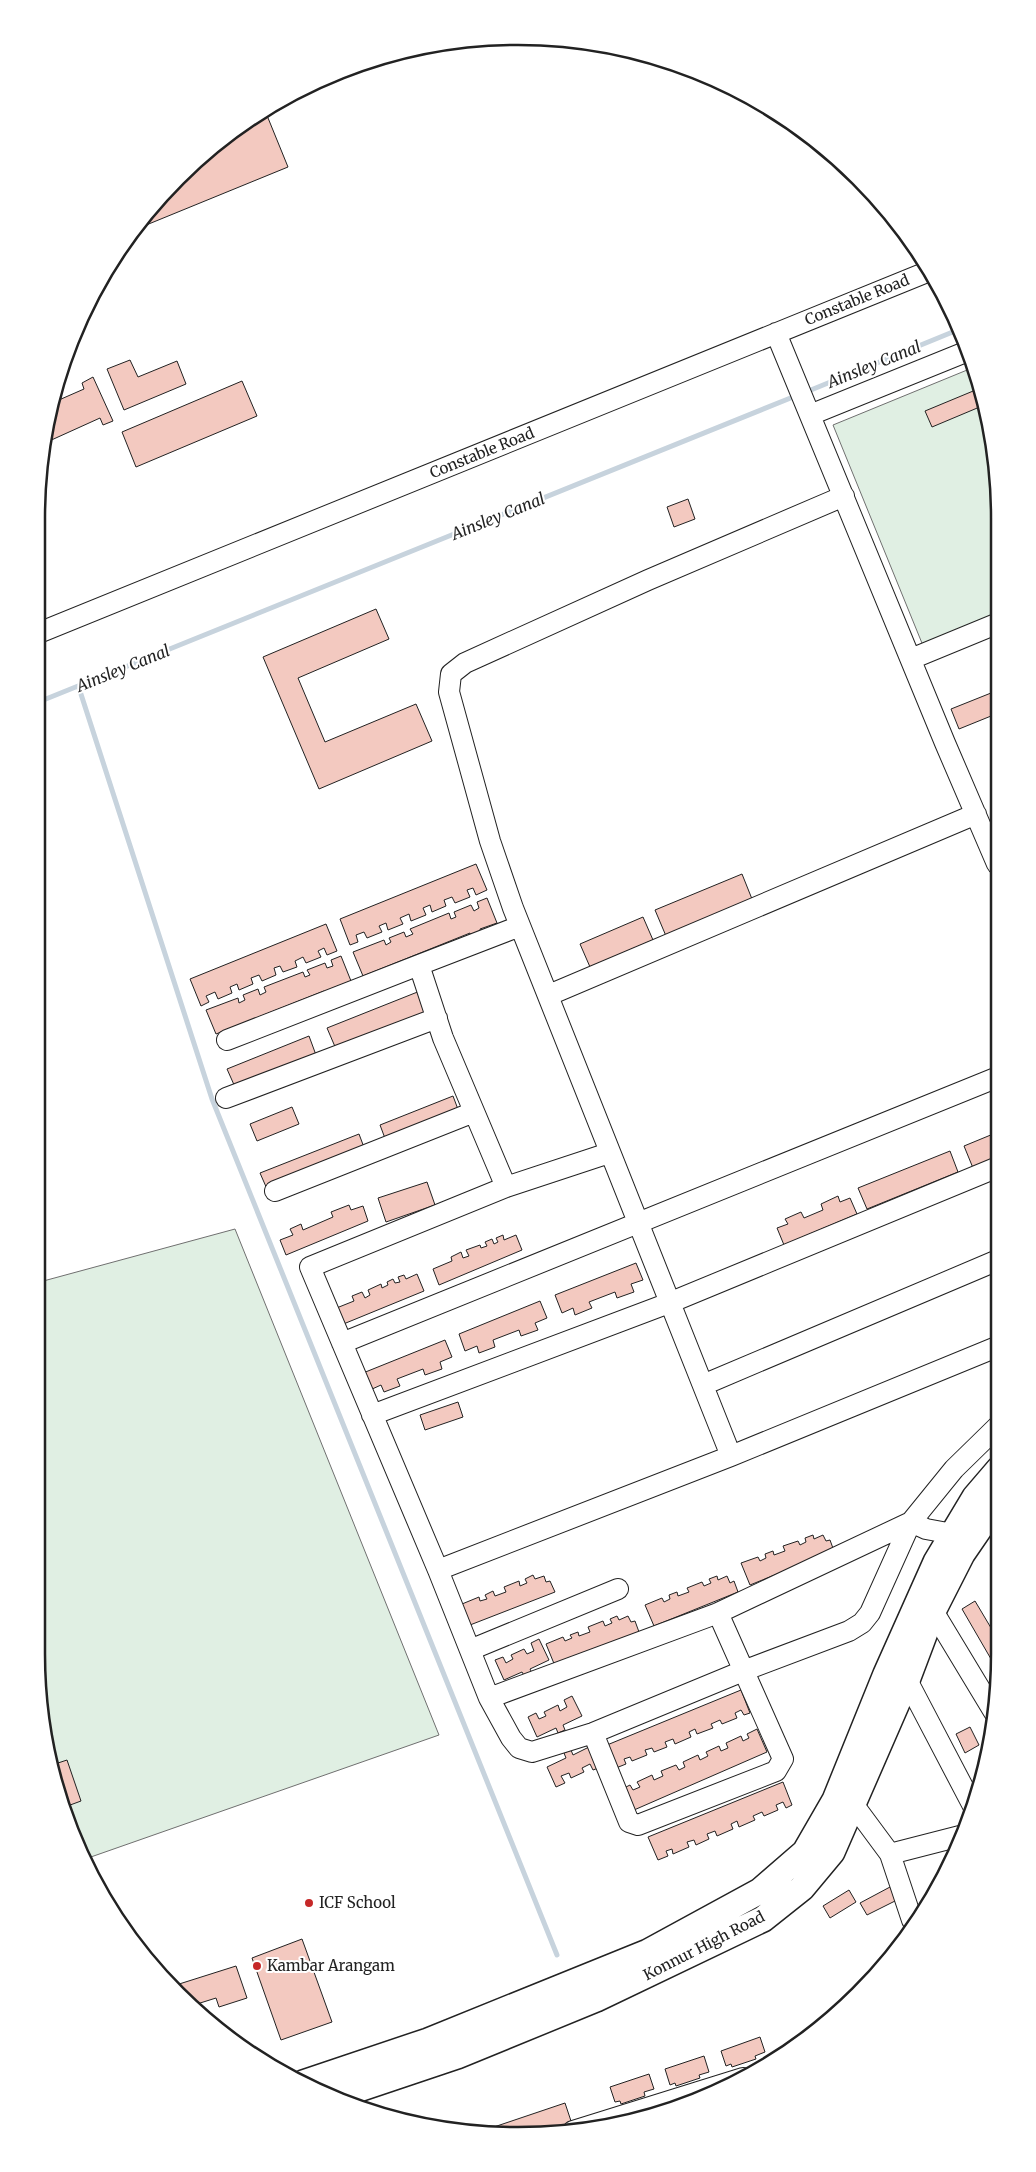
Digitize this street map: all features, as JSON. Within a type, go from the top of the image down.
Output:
[{"type":"main road","points":[[313,2080],[428,2041],[648,1952],[760,1891],[805,1852],[835,1800],[928,1579],[975,1497],[991,1478]]},
{"type":"main road","name":"Konnur High Road","points":[[344,2094],[457,2056],[596,1999],[763,1919],[802,1888],[832,1852],[907,1680],[933,1611],[962,1554],[991,1512]]},
{"type":"street","name":"Constable Road","points":[[45,630],[923,274]]},
{"type":"street","points":[[776,333],[911,659],[985,820],[991,842]]},
{"type":"street","points":[[804,401],[961,353]]},
{"type":"street","points":[[731,1456],[520,926],[490,841],[470,770],[449,692],[451,674],[465,663],[844,496]]},
{"type":"street","points":[[911,659],[991,626]]},
{"type":"street","points":[[549,995],[985,820]]},
{"type":"street","points":[[228,1040],[520,926]]},
{"type":"street","points":[[419,965],[437,1018],[506,1187]]},
{"type":"street","points":[[226,1098],[437,1018]]},
{"type":"street","points":[[342,1343],[991,1079]]},
{"type":"street","points":[[275,1191],[474,1112]]},
{"type":"street","points":[[609,1153],[506,1187],[310,1266],[438,1570],[489,1698],[511,1738],[519,1748],[532,1752],[593,1733],[743,1671],[849,1631],[862,1623],[870,1613],[911,1522],[958,1465],[991,1433]]},
{"type":"street","points":[[372,1415],[669,1303],[991,1170]]},
{"type":"street","points":[[702,1385],[991,1263]]},
{"type":"street","points":[[438,1570],[731,1456],[991,1349]]},
{"type":"street","points":[[911,1522],[926,1529],[953,1534]]},
{"type":"street","points":[[489,1698],[718,1613],[911,1522]]},
{"type":"street","points":[[470,1650],[618,1589]]},
{"type":"street","points":[[933,1611],[988,1703]]},
{"type":"street","points":[[593,1733],[629,1822],[638,1825],[776,1771],[783,1759],[718,1613]]},
{"type":"street","points":[[907,1680],[969,1798]]},
{"type":"street","points":[[853,1804],[890,1854],[911,1917]]},
{"type":"street","points":[[890,1854],[954,1838]]},
{"type":"street","points":[[636,2112],[681,2098]]},
{"type":"green space","points":[[967,370],[982,426],[990,487],[991,627],[926,653],[833,425]]},
{"type":"green space","points":[[235,1229],[439,1735],[91,1857],[70,1806],[61,1776],[49,1716],[46,1685],[45,1281]]},
{"type":"building","points":[[268,117],[288,167],[147,225],[162,206],[206,162]]},
{"type":"building","points":[[130,360],[138,377],[177,361],[186,384],[124,410],[107,369]]},
{"type":"building","points":[[93,377],[113,421],[103,425],[100,418],[52,440],[60,399],[84,389],[82,383]]},
{"type":"building","points":[[242,381],[257,416],[136,467],[122,432]]},
{"type":"building","points":[[973,391],[978,408],[932,427],[925,411]]},
{"type":"building","points":[[688,499],[695,519],[674,527],[667,507]]},
{"type":"building","points":[[376,609],[389,639],[298,678],[325,742],[416,704],[432,741],[319,789],[263,657]]},
{"type":"building","points":[[991,693],[991,716],[959,729],[951,709]]},
{"type":"building","points":[[476,864],[487,890],[476,895],[473,888],[467,890],[470,897],[455,903],[452,897],[444,900],[446,906],[432,912],[430,905],[423,908],[426,915],[411,921],[409,914],[400,918],[403,924],[388,930],[386,923],[379,926],[382,932],[367,938],[364,932],[356,935],[358,942],[350,945],[340,919]]},
{"type":"building","points":[[742,874],[752,899],[666,936],[655,910]]},
{"type":"building","points":[[487,898],[497,923],[480,929],[481,933],[471,937],[470,933],[363,976],[353,952],[384,940],[386,945],[391,942],[389,938],[404,932],[406,937],[413,934],[410,929],[449,913],[451,919],[456,917],[454,912],[471,905],[474,911],[479,908],[477,902]]},
{"type":"building","points":[[643,917],[653,940],[590,967],[580,944]]},
{"type":"building","points":[[326,924],[337,951],[327,955],[324,948],[318,951],[321,957],[306,963],[303,957],[295,961],[297,967],[283,972],[280,966],[274,968],[276,975],[262,981],[259,975],[251,978],[253,984],[239,990],[237,984],[230,987],[232,993],[218,999],[215,992],[206,996],[209,1002],[201,1006],[190,979]]},
{"type":"building","points":[[341,956],[351,981],[333,988],[335,991],[325,995],[324,991],[216,1034],[206,1010],[238,998],[239,1003],[245,1000],[243,995],[258,989],[260,995],[266,992],[264,987],[303,972],[305,977],[310,975],[307,970],[325,963],[327,968],[333,966],[331,960]]},
{"type":"building","points":[[420,991],[428,1012],[336,1049],[327,1028]]},
{"type":"building","points":[[309,1036],[316,1055],[235,1087],[227,1069]]},
{"type":"building","points":[[453,1096],[459,1112],[386,1141],[380,1125]]},
{"type":"building","points":[[292,1107],[299,1124],[257,1141],[250,1124]]},
{"type":"building","points":[[359,1134],[365,1150],[267,1189],[260,1173]]},
{"type":"building","points":[[991,1135],[991,1161],[973,1168],[964,1146]]},
{"type":"building","points":[[950,1151],[958,1172],[867,1209],[858,1188]]},
{"type":"building","points":[[427,1182],[435,1205],[386,1222],[378,1198]]},
{"type":"building","points":[[838,1196],[840,1202],[850,1198],[857,1214],[784,1245],[777,1228],[788,1224],[785,1219],[801,1212],[804,1218],[823,1210],[821,1204]]},
{"type":"building","points":[[349,1205],[351,1210],[363,1206],[368,1221],[286,1255],[280,1240],[293,1235],[290,1229],[301,1224],[303,1230],[333,1217],[331,1212]]},
{"type":"building","points":[[503,1235],[504,1240],[516,1235],[522,1250],[439,1285],[433,1269],[452,1261],[451,1257],[461,1252],[463,1258],[469,1256],[466,1250],[480,1245],[481,1248],[487,1246],[485,1242],[492,1239],[494,1244],[498,1242],[496,1238]]},
{"type":"building","points":[[636,1263],[643,1280],[631,1284],[634,1292],[617,1298],[615,1292],[589,1302],[592,1308],[575,1315],[573,1308],[562,1313],[555,1295]]},
{"type":"building","points":[[417,1274],[424,1291],[341,1325],[334,1309],[354,1301],[352,1296],[362,1292],[365,1298],[370,1295],[368,1290],[381,1284],[382,1288],[393,1279],[395,1283],[400,1282],[398,1277],[404,1275],[406,1279]]},
{"type":"building","points":[[540,1301],[547,1318],[535,1323],[538,1330],[521,1336],[519,1330],[493,1340],[495,1347],[479,1353],[477,1346],[465,1351],[459,1334]]},
{"type":"building","points":[[445,1340],[452,1357],[440,1362],[442,1369],[425,1375],[423,1369],[397,1379],[400,1386],[384,1392],[381,1385],[370,1390],[363,1373]]},
{"type":"building","points":[[458,1402],[463,1417],[425,1430],[420,1415]]},
{"type":"building","points":[[813,1535],[814,1539],[823,1535],[826,1541],[830,1540],[834,1551],[750,1585],[741,1563],[758,1557],[760,1561],[766,1558],[765,1554],[773,1551],[774,1555],[785,1551],[783,1546],[798,1541],[800,1545],[806,1542],[805,1538]]},
{"type":"building","points":[[533,1575],[535,1579],[544,1576],[546,1582],[550,1581],[555,1592],[470,1625],[462,1604],[479,1597],[480,1601],[487,1599],[485,1595],[493,1591],[495,1596],[506,1592],[504,1587],[519,1581],[520,1586],[527,1583],[525,1579]]},
{"type":"building","points":[[717,1576],[718,1580],[727,1576],[730,1583],[734,1581],[738,1592],[654,1626],[645,1605],[662,1598],[664,1602],[670,1599],[669,1595],[677,1592],[678,1596],[689,1592],[687,1588],[702,1582],[704,1586],[711,1583],[709,1579]]},
{"type":"building","points":[[975,1601],[991,1628],[991,1659],[962,1609]]},
{"type":"building","points":[[617,1616],[619,1620],[628,1616],[631,1622],[635,1621],[639,1632],[555,1666],[546,1644],[563,1637],[565,1641],[572,1638],[570,1635],[578,1632],[579,1636],[590,1632],[588,1627],[603,1621],[605,1626],[612,1623],[610,1619]]},
{"type":"building","points":[[539,1639],[549,1660],[530,1669],[532,1673],[525,1677],[522,1672],[504,1680],[495,1660],[503,1657],[506,1663],[513,1659],[511,1655],[524,1649],[527,1654],[534,1651],[531,1643]]},
{"type":"building","points":[[741,1690],[750,1713],[744,1715],[741,1710],[735,1713],[737,1718],[722,1724],[720,1720],[711,1724],[713,1728],[697,1734],[695,1729],[689,1732],[691,1737],[675,1744],[673,1739],[665,1742],[667,1747],[654,1752],[652,1748],[645,1750],[647,1755],[632,1761],[630,1757],[624,1759],[626,1764],[616,1768],[607,1745]]},
{"type":"building","points":[[572,1696],[582,1716],[563,1725],[565,1730],[558,1733],[556,1728],[537,1737],[528,1717],[536,1713],[539,1719],[546,1716],[544,1712],[558,1705],[560,1711],[567,1707],[564,1700]]},
{"type":"building","points":[[970,1727],[979,1745],[965,1753],[956,1734]]},
{"type":"building","points":[[757,1729],[767,1752],[634,1810],[624,1788],[630,1785],[633,1790],[640,1787],[637,1782],[652,1775],[654,1780],[663,1776],[661,1771],[676,1765],[679,1770],[685,1767],[683,1762],[698,1755],[700,1760],[708,1756],[706,1752],[719,1746],[721,1751],[728,1748],[726,1743],[741,1736],[743,1741],[749,1738],[747,1734]]},
{"type":"building","points":[[591,1746],[601,1767],[593,1770],[590,1764],[582,1768],[584,1772],[571,1778],[569,1773],[561,1776],[565,1783],[556,1787],[547,1767],[566,1758],[564,1753],[571,1750],[573,1755]]},
{"type":"building","points":[[67,1760],[81,1801],[70,1805],[58,1763]]},
{"type":"building","points":[[783,1782],[792,1805],[786,1808],[783,1802],[776,1805],[778,1810],[764,1816],[762,1812],[753,1816],[755,1820],[739,1827],[737,1821],[731,1824],[733,1829],[717,1836],[715,1831],[707,1834],[709,1839],[696,1845],[694,1840],[687,1842],[689,1847],[673,1854],[672,1849],[666,1851],[668,1856],[658,1860],[648,1837]]},
{"type":"building","points":[[890,1887],[897,1900],[867,1915],[860,1903]]},
{"type":"building","points":[[849,1890],[856,1902],[830,1918],[823,1906]]},
{"type":"building","points":[[302,1939],[332,2022],[281,2040],[252,1958]]},
{"type":"building","points":[[236,1966],[247,1998],[219,2007],[216,1998],[199,2003],[180,1984]]},
{"type":"building","points":[[760,2037],[765,2052],[755,2056],[756,2059],[732,2067],[731,2064],[726,2066],[721,2051]]},
{"type":"building","points":[[704,2056],[709,2072],[699,2075],[700,2078],[676,2086],[675,2083],[670,2085],[665,2069]]},
{"type":"building","points":[[649,2074],[654,2089],[644,2092],[645,2096],[621,2104],[620,2101],[615,2102],[610,2087]]},
{"type":"building","points":[[565,2103],[572,2124],[549,2126],[496,2126]]},
{"type":"waterway","name":"Ainsley Canal","points":[[806,392],[953,332]]},
{"type":"waterway","name":"Ainsley Canal","points":[[45,699],[798,395]]},
{"type":"waterway","points":[[79,688],[212,1099],[557,1955]]},
{"type":"place","name":"ICF School","points":[[309,1903]]},
{"type":"place","name":"Kambar Arangam","points":[[257,1966]]}]
